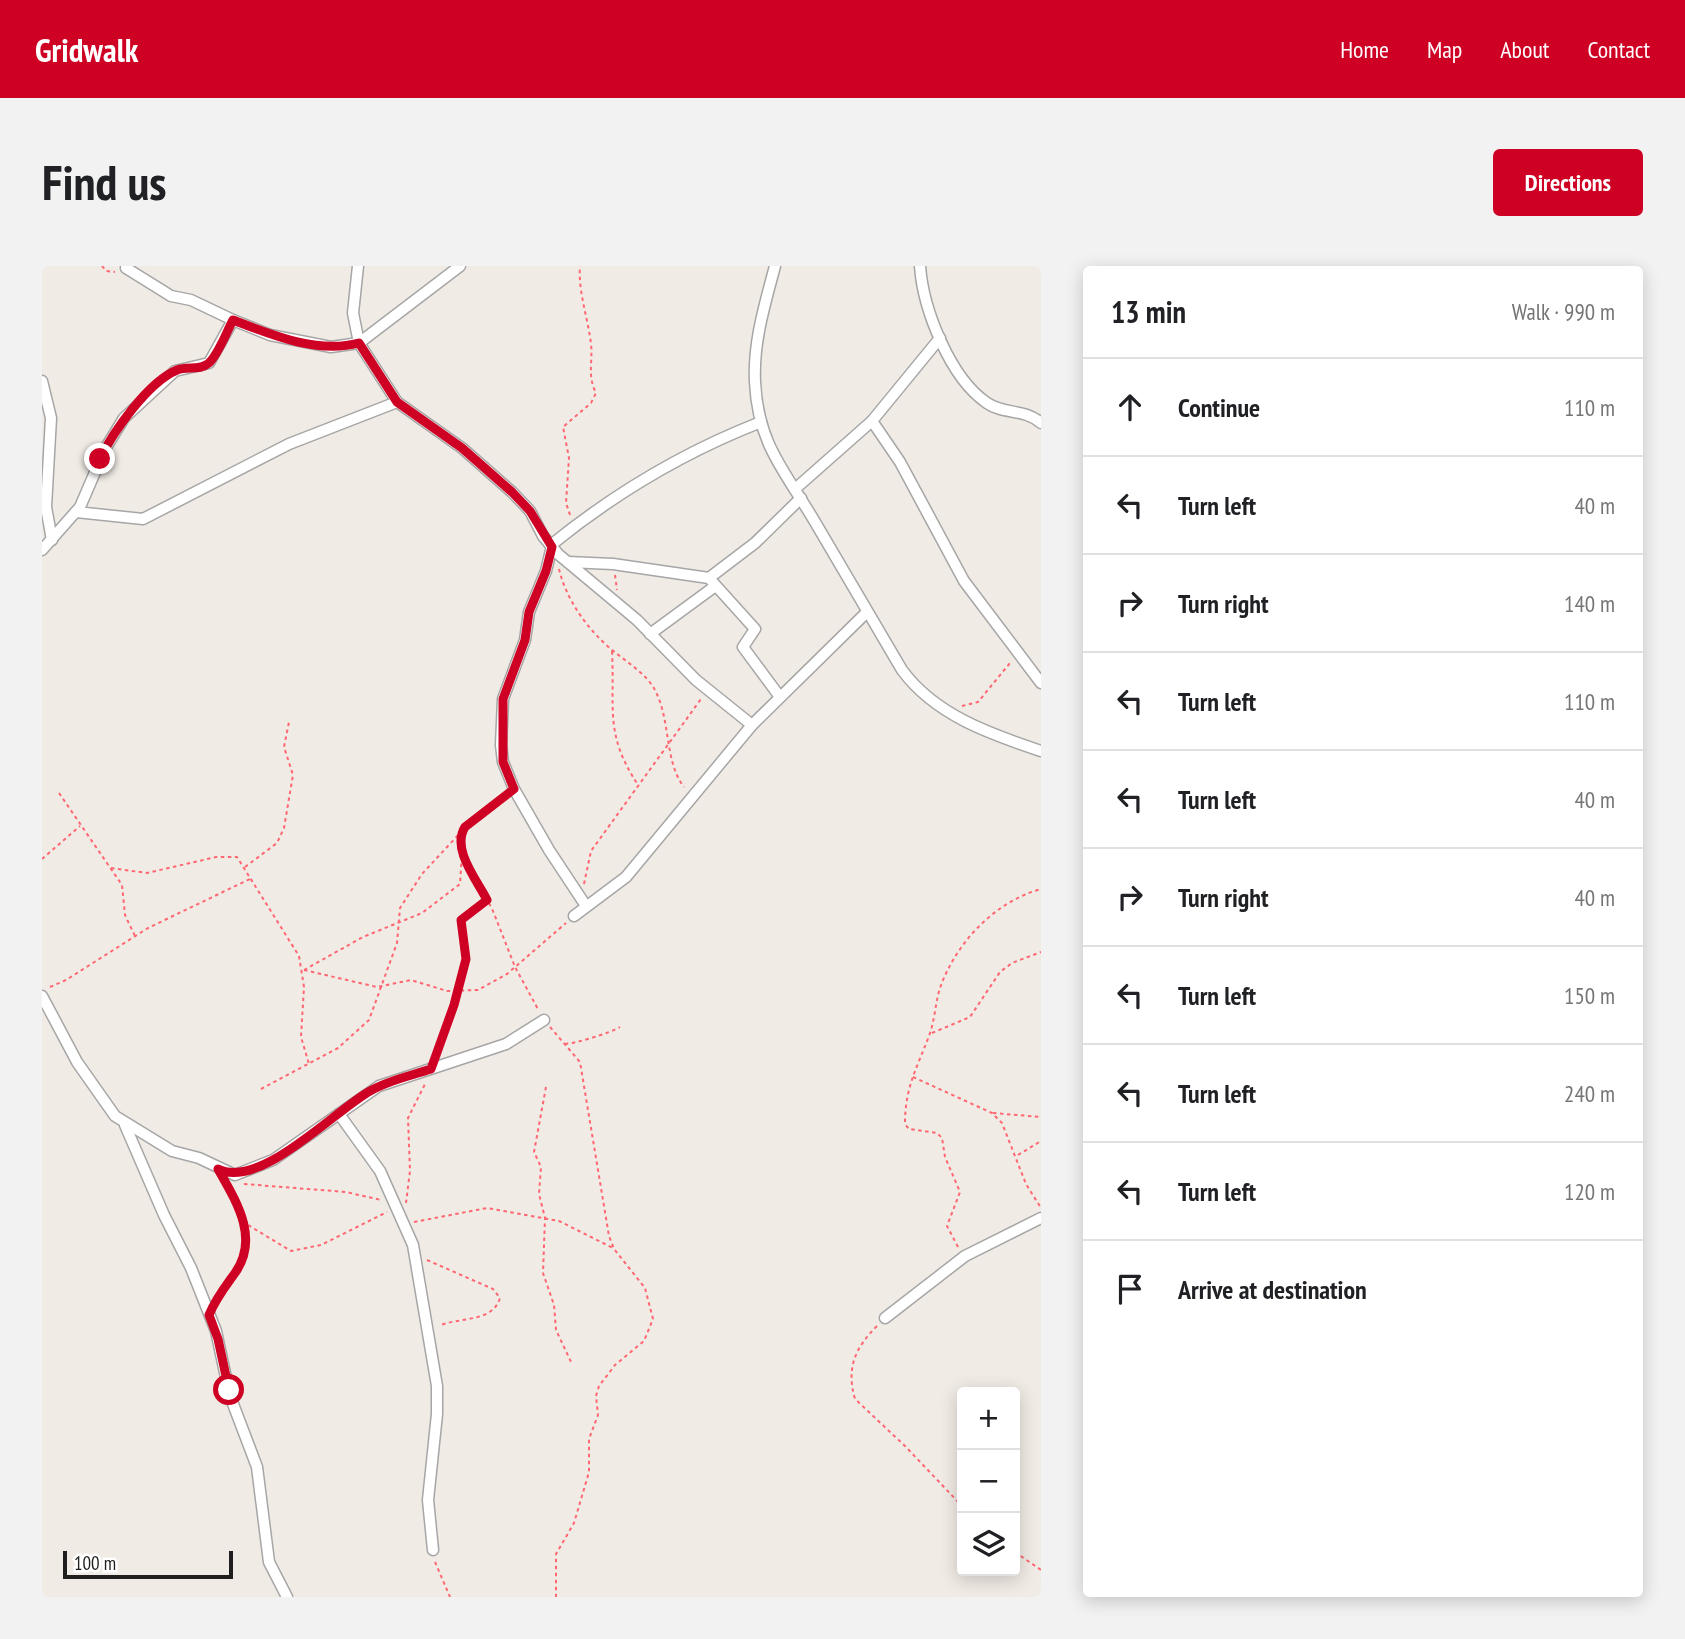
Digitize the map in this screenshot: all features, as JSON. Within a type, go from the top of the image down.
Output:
[{"type":"street","points":[[358,266],[354,313],[359,343],[397,402],[462,448],[512,492],[530,511],[554,548],[568,562],[620,605],[707,690],[719,696],[752,725]]},
{"type":"street","points":[[126,268],[171,296],[191,300],[233,320],[308,344],[331,347],[359,343],[460,266]]},
{"type":"street","points":[[775,266],[756,351],[755,383],[761,422],[771,454],[798,493],[912,683],[950,712],[998,737],[1041,751]]},
{"type":"street","points":[[920,266],[940,338],[952,366],[983,401],[994,407],[1027,414],[1041,424]]},
{"type":"street","points":[[42,551],[76,512],[114,432],[124,418],[175,372],[209,363],[233,320]]},
{"type":"street","points":[[650,634],[755,543],[798,493],[872,421],[940,338]]},
{"type":"street","points":[[42,381],[51,418],[46,507],[52,540]]},
{"type":"street","points":[[76,512],[143,519],[289,443],[397,402]]},
{"type":"street","points":[[872,421],[900,462],[958,572],[1041,683]]},
{"type":"street","points":[[583,902],[514,789],[502,753],[503,699],[525,640],[529,612],[554,548],[575,526],[616,495],[674,461],[761,422]]},
{"type":"street","points":[[568,562],[614,564],[711,582],[755,629],[743,649],[780,697]]},
{"type":"street","points":[[574,916],[583,902],[626,877],[752,725],[867,612]]},
{"type":"street","points":[[42,996],[66,1043],[99,1095],[125,1124],[172,1151],[199,1158],[223,1172],[244,1173],[273,1160],[379,1086],[506,1044],[544,1020]]},
{"type":"street","points":[[339,1114],[380,1171],[402,1215],[413,1248],[425,1331],[437,1386],[437,1414],[428,1500],[433,1550]]},
{"type":"street","points":[[125,1124],[164,1215],[191,1268],[218,1339],[230,1396],[257,1467],[269,1562],[287,1597]]},
{"type":"street","points":[[885,1318],[965,1256],[1041,1218]]},
{"type":"path","points":[[102,266],[113,273],[126,268]]},
{"type":"path","points":[[575,526],[566,503],[569,458],[563,427],[590,403],[596,393],[589,379],[591,345],[584,318],[580,266]]},
{"type":"path","points":[[554,548],[561,577],[574,605],[612,650],[651,685],[665,718],[675,771],[693,797]]},
{"type":"path","points":[[614,564],[620,605]]},
{"type":"path","points":[[612,650],[614,736],[621,759],[638,785]]},
{"type":"path","points":[[950,712],[978,702],[998,682],[1017,650]]},
{"type":"path","points":[[583,902],[591,851],[707,690]]},
{"type":"path","points":[[244,868],[277,843],[285,828],[292,775],[284,747],[289,722]]},
{"type":"path","points":[[261,1089],[338,1048],[367,1022],[394,955],[400,908],[422,874],[462,831],[514,789]]},
{"type":"path","points":[[59,793],[122,884],[125,915],[135,936]]},
{"type":"path","points":[[42,859],[81,826]]},
{"type":"path","points":[[304,971],[363,937],[432,908],[457,887],[463,873],[462,831]]},
{"type":"path","points":[[462,852],[487,900],[515,967],[544,1020],[580,1064],[603,1188],[606,1222],[614,1249],[645,1289],[653,1319],[644,1341],[615,1365],[599,1386],[596,1396],[598,1415],[589,1439],[589,1472],[574,1523],[556,1554],[556,1597]]},
{"type":"path","points":[[111,868],[146,873],[233,855],[295,948],[304,971],[301,1034],[309,1064]]},
{"type":"path","points":[[42,989],[66,980],[135,936],[250,879]]},
{"type":"path","points":[[965,1256],[948,1230],[949,1214],[958,1202],[960,1192],[945,1157],[942,1138],[937,1133],[909,1129],[905,1124],[912,1076],[930,1034],[943,981],[973,933],[992,913],[1041,889]]},
{"type":"path","points":[[402,1215],[410,1171],[409,1116],[431,1069],[458,992],[466,959],[461,920],[487,900]]},
{"type":"path","points":[[304,971],[379,987],[411,980],[458,992],[485,987],[515,967],[574,916]]},
{"type":"path","points":[[930,1034],[953,1027],[970,1017],[996,976],[1005,967],[1041,952]]},
{"type":"path","points":[[564,1044],[582,1042],[593,1035],[620,1027]]},
{"type":"path","points":[[912,1076],[992,1113],[1041,1118]]},
{"type":"path","points":[[545,1087],[534,1152],[541,1167],[539,1194],[545,1219],[544,1282],[554,1304],[556,1330],[572,1364]]},
{"type":"path","points":[[992,1113],[1002,1123],[1017,1155],[1026,1184],[1037,1198],[1041,1209]]},
{"type":"path","points":[[1017,1155],[1041,1141]]},
{"type":"path","points":[[223,1172],[244,1184],[346,1192],[402,1215]]},
{"type":"path","points":[[223,1172],[246,1223],[258,1233],[296,1252],[321,1245],[384,1213],[402,1215],[487,1208],[564,1223],[614,1249]]},
{"type":"path","points":[[209,1315],[223,1286],[237,1271],[244,1249],[246,1223]]},
{"type":"path","points":[[413,1248],[427,1260],[493,1289],[499,1297],[497,1306],[486,1314],[453,1320],[425,1331]]},
{"type":"path","points":[[885,1318],[855,1352],[851,1377],[855,1399],[957,1501]]},
{"type":"path","points":[[433,1550],[440,1577],[450,1597]]},
{"type":"path","points":[[1020,1555],[1041,1570]]},
{"type":"route","points":[[100,459],[124,418],[172,373],[209,363],[233,320],[308,344],[331,347],[359,343],[397,402],[462,448],[512,492],[530,511],[552,547],[546,571],[529,612],[525,640],[511,671],[503,699],[503,762],[514,789],[465,827],[461,835],[461,850],[487,900],[461,920],[466,959],[454,1005],[443,1027],[431,1069],[370,1090],[273,1160],[234,1175],[218,1169],[246,1223],[244,1249],[237,1271],[223,1286],[209,1315],[221,1350],[229,1390]]}]
